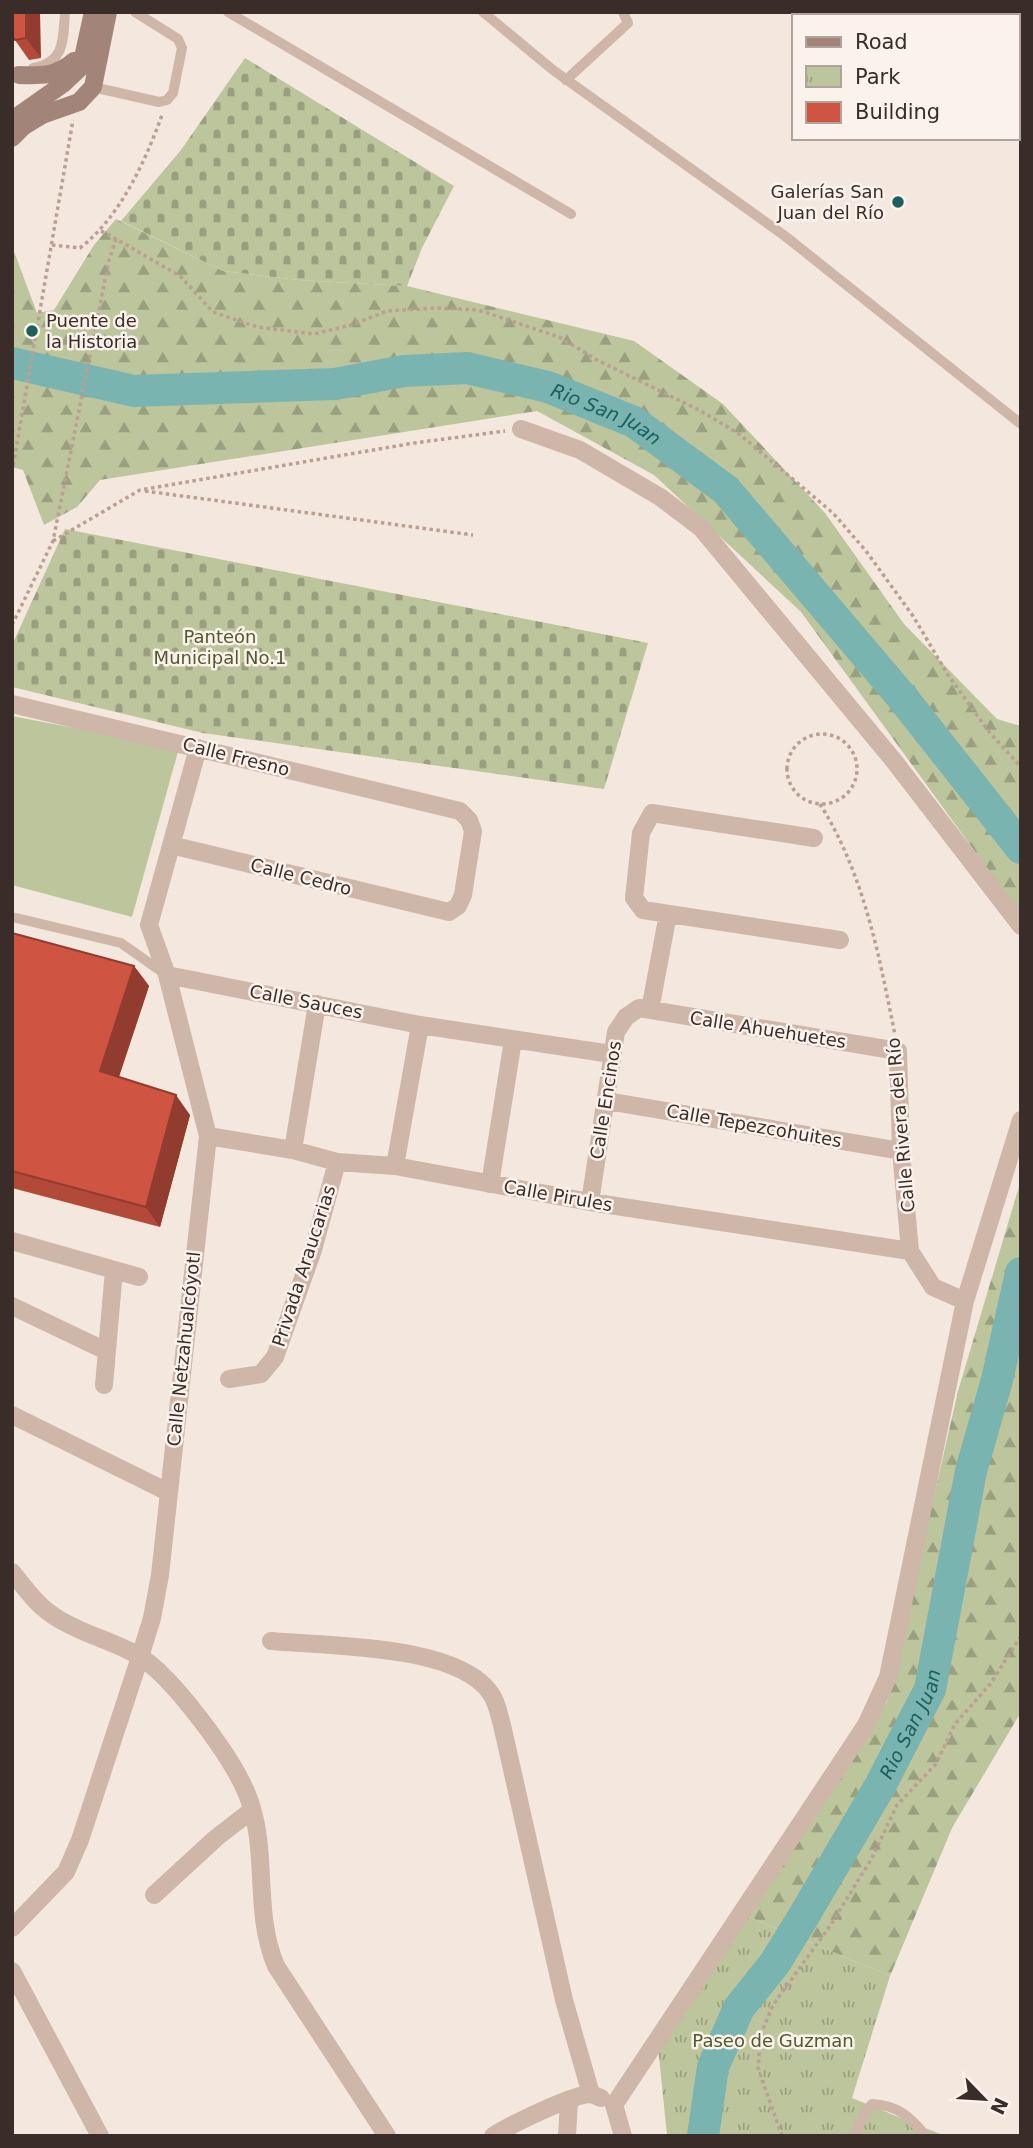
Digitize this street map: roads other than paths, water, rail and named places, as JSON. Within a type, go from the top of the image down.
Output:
[{"type":"main road","points":[[54,107],[63,84],[80,67],[87,49],[93,12]]},
{"type":"main road","points":[[16,121],[54,107],[93,88],[108,12]]},
{"type":"main road","points":[[16,70],[40,76],[62,72],[87,49]]},
{"type":"main road","points":[[16,70],[54,107]]},
{"type":"street","points":[[521,429],[580,450],[660,497],[701,528],[894,761],[1021,926]]},
{"type":"street","name":"Calle Fresno","points":[[12,704],[460,811],[469,820],[472,831],[463,895],[458,906],[449,912],[430,909]]},
{"type":"street","name":"Calle Netzahualcóyotl","points":[[12,1928],[66,1872],[140,1657],[152,1618],[160,1575],[208,1136],[167,975],[149,925],[198,748]]},
{"type":"street","points":[[814,838],[652,813],[641,833],[634,898],[643,910],[840,940]]},
{"type":"street","name":"Calle Cedro","points":[[171,845],[430,909]]},
{"type":"street","points":[[645,1009],[668,914]]},
{"type":"street","name":"Calle Sauces","points":[[167,975],[420,1025],[611,1054]]},
{"type":"street","points":[[293,1150],[317,1004]]},
{"type":"street","name":"Calle Ahuehuetes","points":[[645,1009],[898,1051]]},
{"type":"street","name":"Calle Encinos","points":[[590,1202],[607,1101],[611,1054],[617,1031],[626,1017],[645,1009]]},
{"type":"street","points":[[395,1166],[420,1025]]},
{"type":"street","points":[[490,1184],[513,1040]]},
{"type":"street","name":"Calle Rivera del Río","points":[[898,1051],[901,1151],[910,1251]]},
{"type":"street","name":"Calle Tepezcohuites","points":[[607,1101],[901,1151]]},
{"type":"street","points":[[614,2105],[866,1725],[888,1677],[965,1301],[1021,1120]]},
{"type":"street","name":"Calle Pirules","points":[[208,1136],[293,1150],[337,1161],[395,1166],[590,1202],[910,1251]]},
{"type":"street","name":"Privada Araucarias","points":[[229,1379],[261,1374],[275,1357],[313,1250],[337,1161]]},
{"type":"street","points":[[12,1241],[139,1277]]},
{"type":"street","points":[[910,1251],[933,1287],[965,1301]]},
{"type":"street","points":[[104,1385],[114,1270]]},
{"type":"street","points":[[12,1306],[106,1352]]},
{"type":"street","points":[[12,1415],[168,1492]]},
{"type":"street","points":[[12,1572],[36,1602],[56,1618],[140,1657],[167,1681],[214,1738],[246,1792],[259,1831],[260,1893],[265,1939],[276,1966],[387,2136]]},
{"type":"street","points":[[271,1641],[416,1654],[464,1669],[491,1693],[502,1725],[564,2000],[591,2094]]},
{"type":"street","points":[[154,1895],[216,1838],[252,1810]]},
{"type":"street","points":[[12,1971],[100,2136]]},
{"type":"street","points":[[493,2136],[510,2125],[591,2094],[614,2105],[623,2136]]},
{"type":"street","points":[[566,2136],[569,2101]]},
{"type":"lane","points":[[16,70],[47,66],[57,59],[62,46],[65,12]]},
{"type":"lane","points":[[93,88],[159,102],[167,100],[173,93],[181,48],[178,39],[135,12]]},
{"type":"lane","points":[[228,12],[571,214]]},
{"type":"lane","points":[[484,12],[566,80],[785,236],[1021,424]]},
{"type":"lane","points":[[566,80],[628,23],[623,12]]},
{"type":"lane","name":"Calle Sauces","points":[[12,917],[121,943],[167,975]]},
{"type":"lane","points":[[855,2136],[860,2120],[872,2104],[887,2105],[907,2114],[926,2136]]},
{"type":"waterway","name":"Rio San Juan","points":[[12,363],[134,391],[335,384],[404,371],[467,368],[548,387],[634,422],[726,490],[901,696],[1021,848]]},
{"type":"waterway","name":"Rio San Juan","points":[[703,2136],[713,2067],[739,2008],[775,1963],[802,1919],[880,1786],[930,1689],[971,1471],[997,1380],[1021,1273]]},
{"type":"place","name":"Galerías San Juan del Río","points":[[898,202]]},
{"type":"place","name":"Puente de la Historia","points":[[32,331]]},
{"type":"park label","name":"Panteón Municipal No.1","points":[[220,647]]},
{"type":"park label","name":"Paseo de Guzman","points":[[773,2041]]}]
